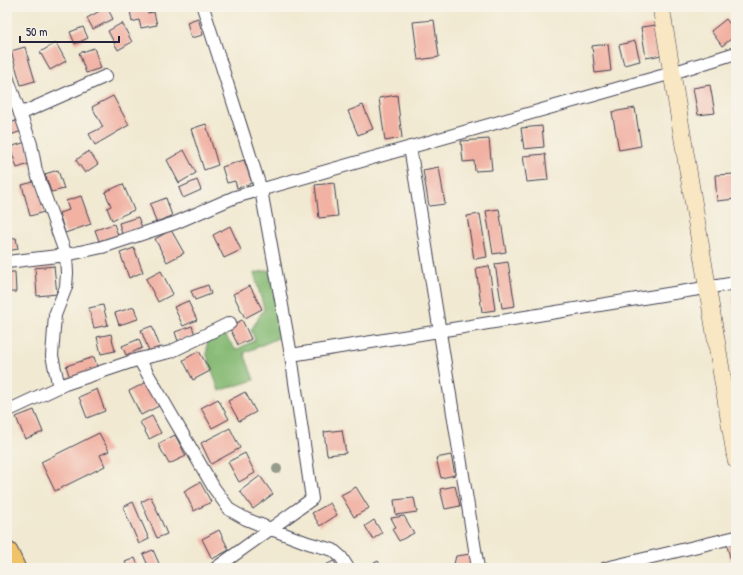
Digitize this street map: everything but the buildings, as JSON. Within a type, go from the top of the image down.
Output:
[{"type":"highway","points":[[7,553],[14,568]]},
{"type":"street","points":[[203,7],[261,190],[290,355],[312,499],[216,568]]},
{"type":"street","points":[[661,7],[736,460]]},
{"type":"street","points":[[7,262],[66,255],[102,247],[175,223],[235,197],[672,73],[736,53]]},
{"type":"street","points":[[7,76],[30,144],[36,171],[66,255],[68,273],[66,287],[55,315],[52,356],[59,387]]},
{"type":"street","points":[[20,114],[106,76]]},
{"type":"street","points":[[410,147],[478,568]]},
{"type":"street","points":[[290,355],[736,283]]},
{"type":"street","points":[[7,411],[59,387],[139,359],[170,352],[230,323]]},
{"type":"street","points":[[139,359],[214,488],[230,510],[308,543],[333,550],[341,557],[348,568]]},
{"type":"street","points":[[606,568],[736,537]]},
{"type":"green space","points":[[275,269],[287,334],[244,353],[254,380],[219,391],[207,355],[207,341],[224,334],[236,350],[255,340],[251,330],[264,309],[254,273]]}]
